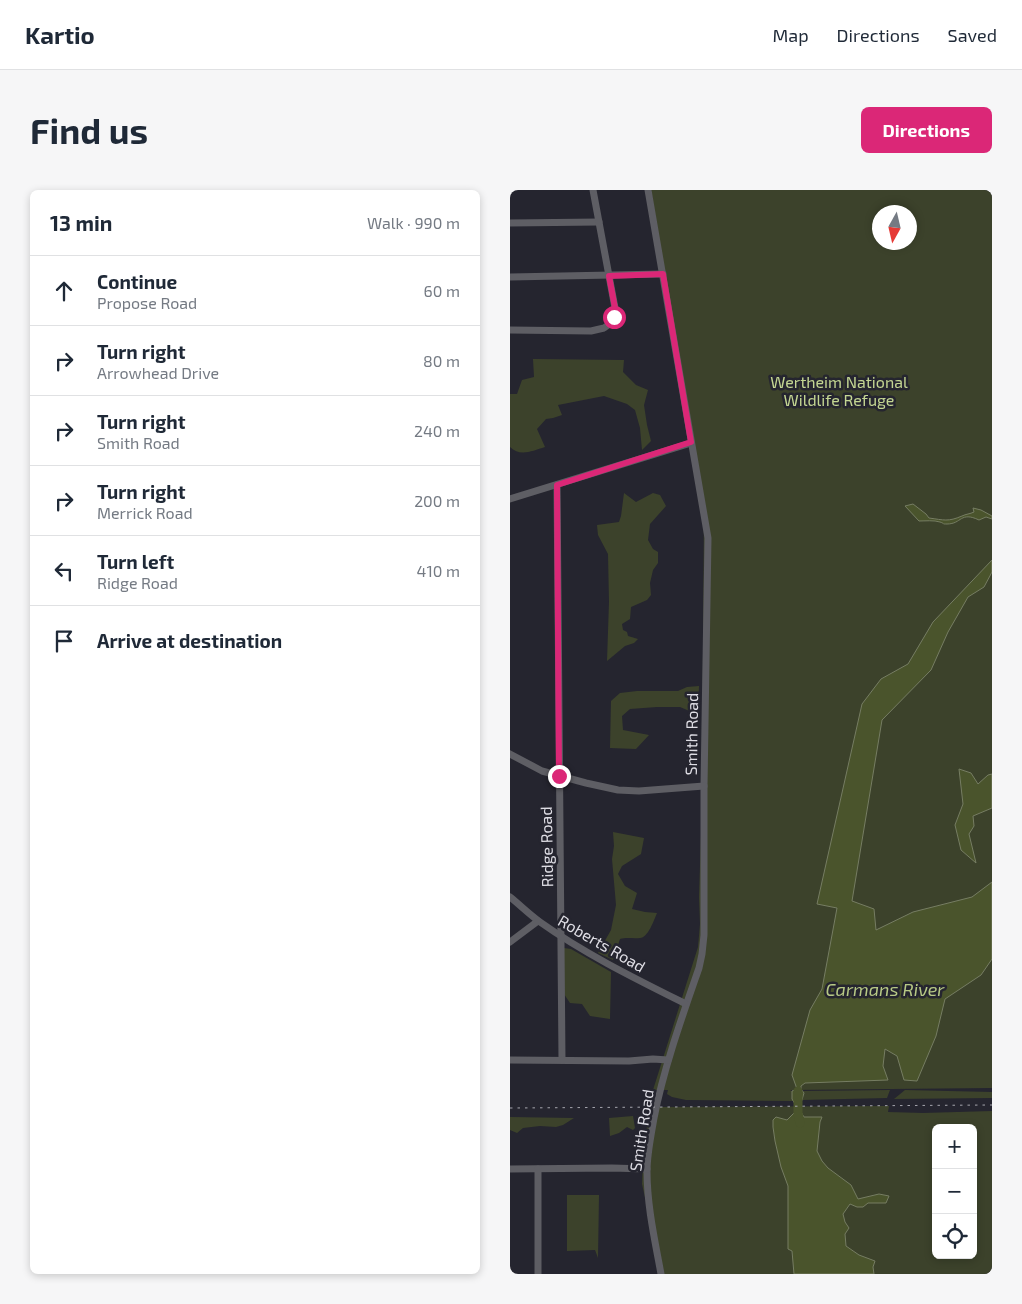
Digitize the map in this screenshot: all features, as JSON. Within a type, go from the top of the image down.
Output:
[{"type":"street","points":[[510,330],[591,331],[604,328],[611,323],[615,308],[593,190]]},
{"type":"street","name":"Smith Road","points":[[648,190],[708,538],[704,786],[704,935],[699,968],[668,1060],[649,1144],[646,1169],[650,1214],[661,1274]]},
{"type":"street","points":[[510,223],[599,222]]},
{"type":"street","points":[[510,277],[663,274]]},
{"type":"street","points":[[510,499],[691,442]]},
{"type":"street","name":"Ridge Road","points":[[557,485],[562,1060]]},
{"type":"street","points":[[510,754],[542,771],[618,790],[704,786]]},
{"type":"street","name":"Roberts Road","points":[[510,898],[560,936],[613,967],[686,1004]]},
{"type":"street","points":[[510,942],[538,921]]},
{"type":"street","points":[[510,1060],[668,1060]]},
{"type":"street","points":[[538,1168],[538,1274]]},
{"type":"street","points":[[510,1169],[646,1169]]},
{"type":"green space","name":"Wertheim National Wildlife Refuge","points":[[651,190],[992,190],[992,1088],[790,1090],[792,1091],[793,1101],[686,1100],[672,1097],[667,1094],[668,1090],[653,1090],[698,947],[702,802],[704,505]]},
{"type":"green space","points":[[533,359],[624,360],[623,372],[636,385],[648,390],[644,405],[651,441],[642,450],[640,428],[635,410],[627,404],[604,396],[558,405],[562,415],[546,419],[537,429],[545,447],[526,452],[514,450],[510,447],[510,394],[517,394],[522,380],[534,377]]},
{"type":"green space","points":[[624,493],[636,502],[653,493],[660,495],[666,506],[650,524],[648,540],[653,549],[658,552],[658,563],[653,570],[650,583],[651,595],[647,600],[631,607],[630,619],[622,624],[623,630],[627,632],[628,636],[638,639],[634,643],[625,646],[607,661],[608,554],[598,535],[597,525],[619,522]]},
{"type":"green space","points":[[699,686],[698,712],[694,713],[680,707],[630,709],[622,716],[623,730],[649,735],[636,749],[610,748],[611,701],[620,693],[678,691],[687,687]]},
{"type":"green space","points":[[613,832],[644,838],[641,854],[622,866],[618,874],[625,886],[637,893],[632,909],[657,913],[646,935],[637,938],[620,939],[613,960],[598,953],[611,930],[616,905],[612,859],[614,846]]},
{"type":"green space","points":[[564,948],[571,949],[611,972],[610,1019],[590,1016],[582,1004],[570,1003],[564,994]]},
{"type":"green space","points":[[890,1090],[887,1098],[802,1100],[803,1091]]},
{"type":"green space","points":[[905,1090],[992,1092],[992,1098],[894,1099]]},
{"type":"green space","points":[[889,1106],[888,1112],[992,1111],[992,1274],[664,1274],[642,1184],[649,1107]]},
{"type":"green space","points":[[633,1116],[635,1128],[633,1130],[627,1127],[619,1133],[610,1136],[609,1118]]},
{"type":"green space","points":[[510,1117],[574,1118],[556,1127],[523,1128],[517,1133],[510,1130]]},
{"type":"green space","points":[[567,1195],[599,1195],[598,1258],[595,1250],[567,1251]]},
{"type":"water","points":[[913,504],[929,518],[953,519],[974,512],[973,508],[992,516],[992,519],[986,517],[979,520],[964,517],[956,522],[947,524],[935,521],[919,521],[905,506]]},
{"type":"water","name":"Carmans River","points":[[992,560],[992,572],[984,587],[968,597],[948,632],[931,670],[882,720],[852,901],[874,909],[876,930],[913,912],[972,897],[992,882],[992,959],[981,975],[945,999],[936,1036],[917,1081],[904,1080],[897,1056],[885,1049],[883,1066],[888,1080],[805,1083],[801,1086],[804,1093],[801,1103],[795,1104],[792,1099],[792,1091],[797,1089],[792,1075],[810,1010],[822,989],[837,908],[817,904],[862,704],[881,679],[908,664],[933,622]]},
{"type":"water","points":[[959,769],[971,773],[978,784],[988,775],[992,774],[992,808],[973,816],[974,826],[969,834],[976,863],[961,850],[955,825],[963,804]]},
{"type":"water","points":[[795,1112],[801,1112],[804,1117],[822,1117],[817,1151],[828,1168],[851,1185],[858,1199],[879,1194],[889,1196],[886,1203],[868,1203],[863,1207],[850,1204],[843,1214],[849,1228],[845,1234],[846,1246],[859,1255],[875,1261],[873,1267],[874,1274],[794,1274],[792,1251],[788,1249],[788,1186],[775,1141],[773,1120],[776,1117],[787,1120]]},
{"type":"waterway","name":"Carmans River","points":[[798,1091],[800,1123]]},
{"type":"railway","points":[[510,1108],[992,1105]]},
{"type":"route","points":[[559,776],[557,485],[691,442],[663,274],[609,276],[615,308],[614,317]]}]
